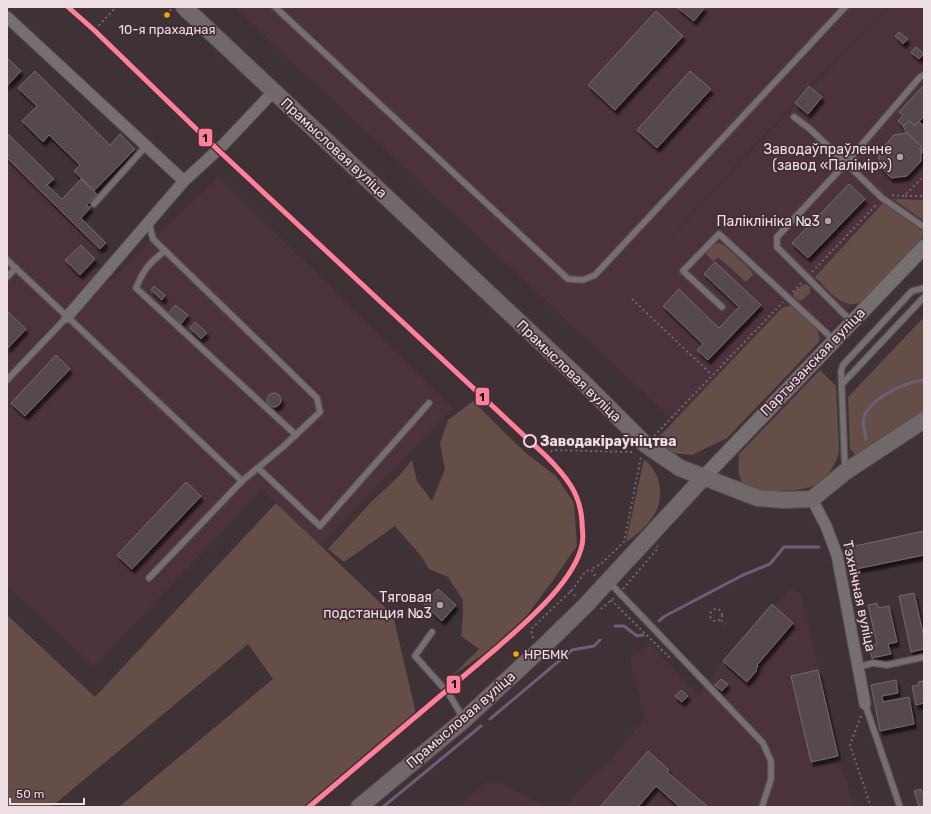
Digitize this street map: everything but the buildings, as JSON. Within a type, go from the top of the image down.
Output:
[{"type":"main road","name":"Прамысловая вуліца","points":[[184,7],[581,380],[644,449],[703,478],[585,606],[546,644],[464,720],[358,807]]},
{"type":"main road","points":[[703,478],[758,498],[783,500],[812,499],[845,472],[924,420]]},
{"type":"street","points":[[7,17],[184,181]]},
{"type":"street","points":[[67,317],[184,181],[223,146],[273,92]]},
{"type":"street","name":"Партызанская вуліца","points":[[703,478],[924,247]]},
{"type":"street","name":"Тэхнічная вуліца","points":[[812,499],[826,526],[837,555],[865,704]]},
{"type":"lane","points":[[275,7],[568,279],[583,280],[595,275],[845,7]]},
{"type":"lane","points":[[852,322],[808,276],[777,247],[777,237],[846,163],[920,77],[924,75]]},
{"type":"lane","points":[[794,117],[810,129],[882,198],[924,227]]},
{"type":"lane","points":[[94,204],[146,146]]},
{"type":"lane","points":[[149,222],[153,239],[317,398],[320,412],[296,435],[242,481],[149,578]]},
{"type":"lane","points":[[722,307],[683,271],[719,234],[835,340]]},
{"type":"lane","points":[[166,251],[150,263],[141,275],[136,288],[296,435]]},
{"type":"lane","points":[[7,260],[242,481]]},
{"type":"lane","points":[[7,277],[16,268]]},
{"type":"lane","points":[[845,472],[842,384],[843,365],[912,291],[924,288]]},
{"type":"lane","points":[[842,384],[924,297]]},
{"type":"lane","points":[[7,380],[67,317]]},
{"type":"lane","points":[[258,468],[320,526],[429,403]]},
{"type":"lane","points":[[608,581],[763,743],[771,761],[771,779],[765,803],[762,807]]},
{"type":"lane","points":[[432,632],[415,656],[449,694],[464,720]]},
{"type":"lane","points":[[859,666],[873,663],[887,665],[924,657]]},
{"type":"lane","points":[[865,704],[900,807]]},
{"type":"path","points":[[92,33],[116,7]]},
{"type":"path","points":[[167,15],[174,7]]},
{"type":"path","points":[[904,196],[924,176]]},
{"type":"path","points":[[534,640],[531,629],[572,589],[585,572],[601,564],[624,542],[644,449],[712,375],[882,198],[890,195],[924,196]]},
{"type":"path","points":[[632,299],[712,375]]},
{"type":"path","points":[[543,458],[553,450],[644,449]]},
{"type":"path","points":[[591,569],[596,577],[608,581]]},
{"type":"path","points":[[611,600],[670,658]]},
{"type":"path","points":[[716,609],[721,611],[723,616],[721,620],[716,622],[712,620],[710,615],[712,611],[716,609]]},
{"type":"path","points":[[721,620],[725,624]]},
{"type":"path","points":[[865,704],[850,745],[871,807]]},
{"type":"shaded area","points":[[234,7],[887,7],[809,86],[645,264],[888,7],[924,7],[924,230],[727,438],[699,445]]},
{"type":"shaded area","points":[[7,158],[100,249],[95,259],[91,263],[111,281],[157,235],[219,177],[453,408],[320,545],[262,489],[94,667],[7,585]]},
{"type":"shaded area","points":[[893,199],[924,200],[924,221]]},
{"type":"shaded area","points":[[883,203],[924,232],[924,237],[863,302],[855,304],[842,301],[836,298],[815,277]]},
{"type":"shaded area","points":[[718,243],[724,245],[751,270],[753,275],[746,282],[718,257],[713,261],[706,254],[711,246]]},
{"type":"shaded area","points":[[806,284],[810,287],[810,293],[801,301],[797,300],[793,296],[796,290]]},
{"type":"shaded area","points":[[792,305],[817,330],[820,339],[818,343],[727,438],[692,455],[670,453],[659,447],[656,440],[782,308]]},
{"type":"shaded area","points":[[924,317],[924,413],[860,455],[855,455],[850,448],[848,397]]},
{"type":"shaded area","points":[[820,370],[836,386],[839,450],[831,470],[820,482],[806,488],[765,492],[754,491],[748,488],[744,485],[740,477],[739,454]]},
{"type":"shaded area","points":[[473,401],[527,454],[556,476],[574,503],[577,546],[514,633],[452,676],[479,649],[461,636],[463,600],[448,577],[429,569],[421,556],[395,526],[344,562],[328,549],[371,502],[397,478],[412,460],[417,481],[432,501],[445,469],[440,443],[448,420]]},
{"type":"shaded area","points":[[644,459],[654,470],[657,477],[660,499],[655,513],[646,526],[626,542]]},
{"type":"shaded area","points":[[276,503],[393,615],[416,714],[304,807],[119,807],[273,679],[248,644],[51,807],[7,807],[7,615],[95,697]]},
{"type":"shaded area","points":[[791,589],[801,594],[839,758],[855,807],[566,807],[573,796],[610,761],[645,718],[630,658],[650,644],[698,695],[707,685],[723,661],[772,604],[775,607]]},
{"type":"shaded area","points":[[485,783],[499,783],[547,807],[458,807]]},
{"type":"waterway","points":[[866,439],[863,419],[874,403],[890,392],[916,381],[924,380]]},
{"type":"waterway","points":[[659,621],[665,616],[743,575],[770,564],[784,547],[819,547]]},
{"type":"waterway","points":[[615,626],[624,626],[637,636],[643,635]]},
{"type":"waterway","points":[[490,719],[572,650],[594,646],[600,640]]},
{"type":"waterway","points":[[383,807],[481,726]]},
{"type":"transit line","name":"1","points":[[68,7],[94,30],[218,150],[546,456],[568,482],[576,494],[579,503],[582,521],[582,545],[577,559],[569,573],[547,601],[498,647],[309,807]]},
{"type":"place","name":"10-я прахадная","points":[[167,15]]},
{"type":"place","name":"Заводаўпраўленне (завод «Палімір»)","points":[[900,157]]},
{"type":"place","name":"Паліклініка №3","points":[[828,221]]},
{"type":"place","name":"Заводакіраўніцтва","points":[[530,441]]},
{"type":"place","name":"Тяговая подстанция №3","points":[[440,605]]},
{"type":"place","name":"НРБМК","points":[[516,654]]}]
